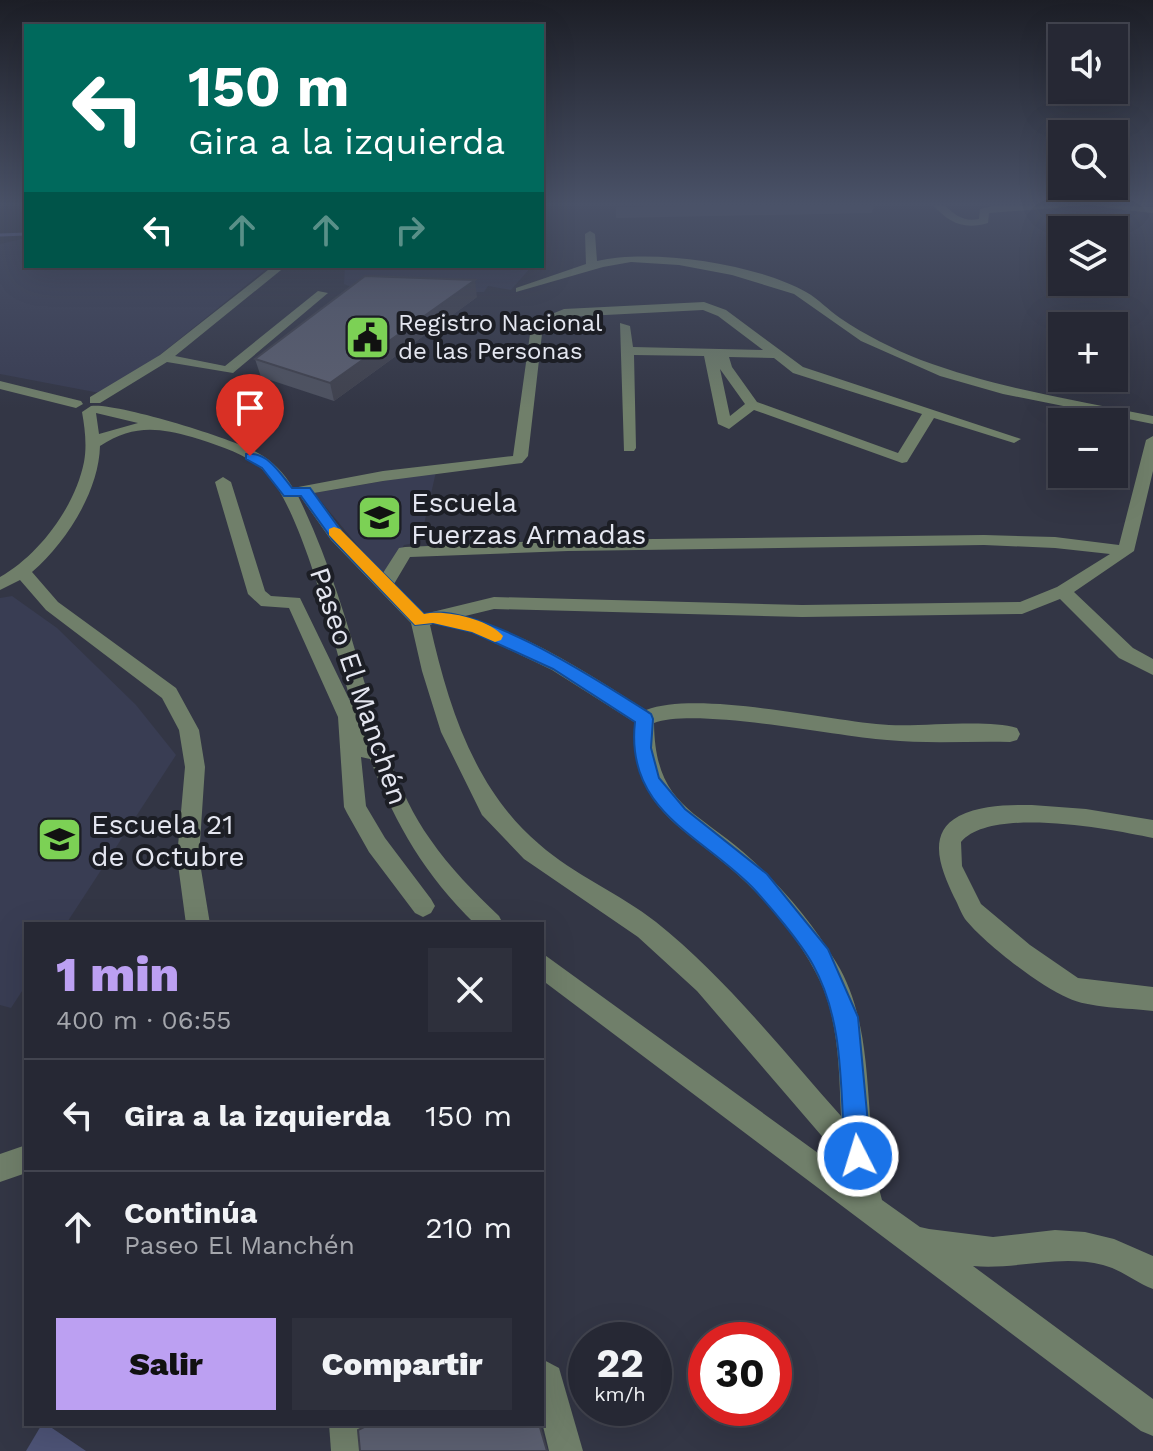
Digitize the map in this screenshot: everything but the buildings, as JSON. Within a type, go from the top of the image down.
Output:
[{"type":"street","points":[[0,584],[22,571],[44,550],[80,494],[90,468],[93,444],[89,406],[165,358],[272,273]]},
{"type":"street","points":[[520,290],[574,273]]},
{"type":"street","points":[[728,273],[799,292],[834,320],[922,366],[1039,396],[1153,420]]},
{"type":"street","points":[[165,358],[228,370],[322,293]]},
{"type":"street","points":[[297,492],[383,476],[517,460],[521,456],[536,334],[546,321],[564,313],[704,306],[735,321],[798,370],[1014,439]]},
{"type":"street","points":[[624,326],[629,448]]},
{"type":"street","points":[[627,351],[774,354]]},
{"type":"street","points":[[716,354],[752,405],[902,459],[930,412]]},
{"type":"street","points":[[716,354],[725,424],[729,425],[752,405]]},
{"type":"street","name":"Paseo El Manchén","points":[[0,385],[89,406],[234,447],[267,465],[297,492],[386,781],[416,838],[440,873],[465,902],[489,922]]},
{"type":"street","points":[[93,444],[126,429],[161,426]]},
{"type":"street","points":[[427,619],[494,603],[802,611],[993,611],[1022,608],[1063,591],[1126,551],[1153,440]]},
{"type":"street","points":[[223,482],[257,594],[267,602],[294,602],[299,609],[347,715],[386,781]]},
{"type":"street","points":[[297,492],[385,584],[427,619],[477,627],[559,665],[644,719]]},
{"type":"street","points":[[385,584],[405,552],[473,548],[649,542],[957,542],[1088,544],[1126,551]]},
{"type":"street","points":[[22,571],[52,606],[169,693],[189,730],[195,767],[188,857],[198,922]]},
{"type":"street","points":[[1063,591],[1126,653],[1153,668]]},
{"type":"street","points":[[427,619],[431,671],[451,732],[490,809],[532,852],[646,929],[706,983],[858,1156]]},
{"type":"street","points":[[644,719],[665,711],[729,714],[889,733],[1010,734]]},
{"type":"street","points":[[347,715],[355,807],[377,845],[423,906]]},
{"type":"street","points":[[644,719],[641,748],[651,781],[678,815],[759,881],[820,956],[847,1017],[858,1156],[871,1212]]},
{"type":"street","points":[[1153,829],[1121,821],[999,814],[966,822],[950,839],[951,866],[973,911],[1021,953],[1074,989],[1153,999]]},
{"type":"street","points":[[544,967],[1153,1419]]},
{"type":"street","points":[[0,1168],[24,1160]]},
{"type":"street","points":[[909,1240],[957,1251],[1006,1253],[1041,1246],[1080,1245],[1136,1261],[1153,1274]]},
{"type":"street","points":[[544,1376],[548,1379],[566,1451]]},
{"type":"street","points":[[346,1426],[348,1451]]},
{"type":"shaded area","points":[[0,273],[262,273],[110,395],[0,374]]},
{"type":"shaded area","points":[[345,273],[526,273],[511,290],[488,286],[484,292],[367,293],[344,284]]},
{"type":"shaded area","name":"Escuela Fuerzas Armadas","points":[[436,472],[420,542],[404,545],[384,577],[314,493]]},
{"type":"shaded area","name":"Escuela 21 de Octubre","points":[[12,596],[57,628],[136,705],[176,755],[67,922],[24,922],[24,988],[11,1008],[0,1005],[0,598]]},
{"type":"shaded area","points":[[41,1426],[49,1426],[86,1451],[26,1451]]},
{"type":"slow traffic","points":[[334,532],[420,621],[433,617],[477,627],[495,636]]},
{"type":"place","name":"Registro Nacional de las Personas","points":[[367,337]]},
{"type":"place","name":"Escuela Fuerzas Armadas","points":[[380,518]]},
{"type":"place","name":"Escuela 21 de Octubre","points":[[60,840]]},
{"type":"route","points":[[250,456],[267,465],[289,493],[305,491],[337,536],[420,621],[433,617],[477,627],[559,665],[644,719],[641,748],[651,781],[678,815],[759,881],[820,956],[847,1017],[858,1156]]}]
